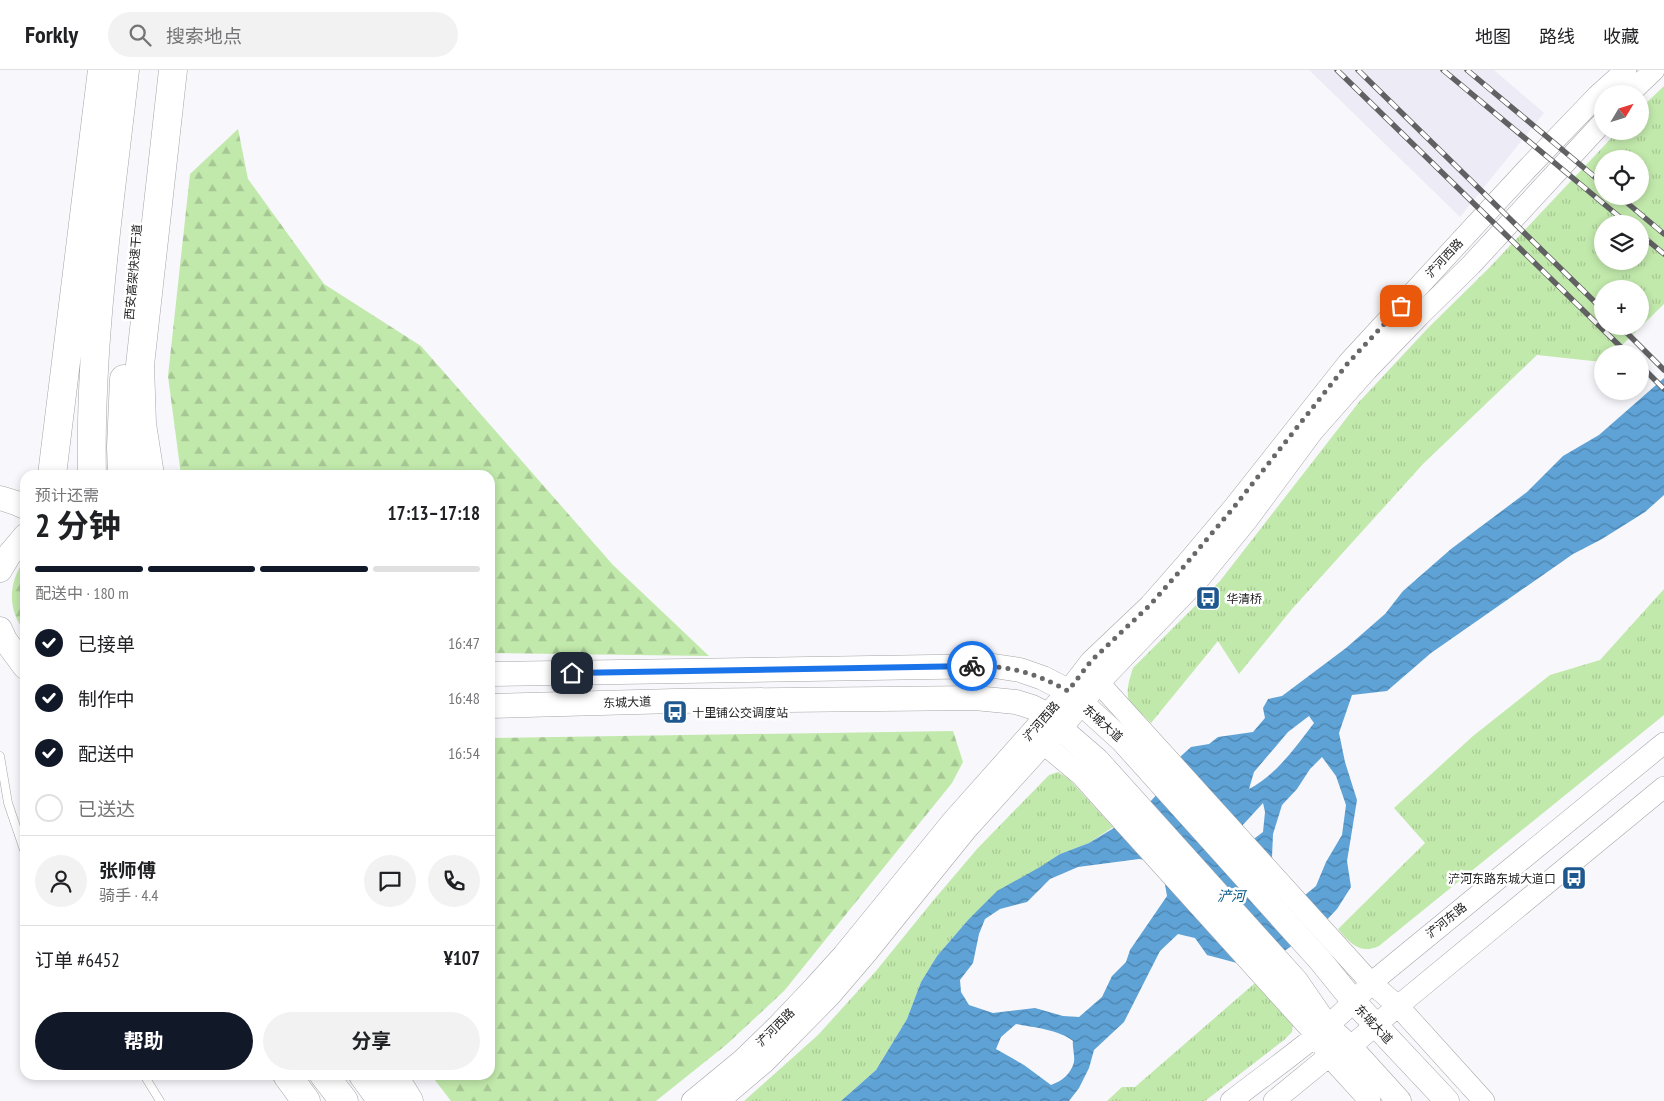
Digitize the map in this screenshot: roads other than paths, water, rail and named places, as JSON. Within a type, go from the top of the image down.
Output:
[{"type":"highway","points":[[53,470],[102,70]]},
{"type":"highway","points":[[92,470],[93,414],[103,264],[125,70]]},
{"type":"highway","name":"西安高架快速干道","points":[[122,470],[128,316],[155,70]]},
{"type":"highway","points":[[149,470],[142,424],[140,365],[173,70]]},
{"type":"highway","points":[[291,1080],[306,1101]]},
{"type":"highway","points":[[328,1080],[344,1101]]},
{"type":"highway","points":[[379,1086],[409,1101]]},
{"type":"main road","name":"浐河西路","points":[[719,1101],[764,1062],[830,996],[866,954],[1075,698],[1091,661],[1150,605],[1186,564],[1234,507],[1348,363],[1527,169],[1597,96],[1626,70]]},
{"type":"main road","points":[[1638,85],[1654,70]]},
{"type":"main road","name":"浐河西路","points":[[1075,698],[1099,683],[1199,579],[1248,519],[1314,432],[1367,370],[1477,258],[1594,132]]},
{"type":"main road","points":[[0,498],[20,504]]},
{"type":"main road","points":[[0,570],[20,542]]},
{"type":"main road","points":[[1,637],[20,661]]},
{"type":"main road","name":"东城大道","points":[[495,674],[994,666],[1020,670],[1043,678],[1131,734],[1328,953],[1354,1002],[1447,1101]]},
{"type":"main road","points":[[1099,683],[1131,734]]},
{"type":"main road","name":"东城大道","points":[[495,706],[955,697],[1016,702],[1032,707],[1050,729],[1089,768],[1288,987],[1339,1052],[1399,1101]]},
{"type":"main road","name":"浐河西路","points":[[692,1101],[778,1026],[814,987],[843,955],[948,825],[1017,748],[1050,729]]},
{"type":"main road","name":"浐河东路","points":[[1231,1101],[1322,1031],[1354,1002],[1371,983],[1664,742]]},
{"type":"main road","points":[[1274,1101],[1376,1026],[1664,787]]},
{"type":"main road","points":[[1328,953],[1371,983],[1398,1006],[1484,1101]]},
{"type":"main road","points":[[1339,1052],[1370,1101]]},
{"type":"main road","points":[[403,1080],[422,1101]]},
{"type":"lane","points":[[0,756],[8,803],[20,838]]},
{"type":"lane","points":[[147,1080],[160,1101]]},
{"type":"water","name":"浐河","points":[[1664,378],[1664,495],[1645,512],[1602,539],[1573,554],[1431,653],[1387,691],[1352,695],[1339,733],[1345,762],[1357,800],[1347,861],[1351,887],[1337,909],[1322,925],[1280,954],[1237,963],[1207,955],[1195,938],[1178,934],[1160,951],[1124,1022],[1094,1050],[1089,1068],[1079,1088],[1069,1101],[841,1101],[876,1070],[907,1019],[921,982],[937,956],[968,920],[997,891],[1060,854],[1089,843],[1142,811],[1166,784],[1181,756],[1191,747],[1209,744],[1218,737],[1253,732],[1265,718],[1263,708],[1268,699],[1282,696],[1346,648],[1385,614],[1403,591],[1451,549],[1527,492],[1563,456],[1599,435],[1639,400],[1649,400],[1649,391]],"holes":[[[1309,716],[1314,723],[1292,751],[1268,776],[1249,789],[1254,772],[1288,732]],[[1322,757],[1336,776],[1346,805],[1342,835],[1326,862],[1316,886],[1299,900],[1286,885],[1272,857],[1273,834],[1282,805],[1297,789],[1310,769]],[[1263,803],[1265,812],[1263,832],[1247,844],[1240,828]],[[1139,859],[1161,862],[1167,896],[1130,950],[1126,962],[1112,976],[1102,997],[1079,1017],[1063,1016],[1035,1008],[993,1013],[969,1005],[961,992],[960,980],[973,963],[979,934],[985,919],[1000,909],[1027,902],[1050,879],[1078,867]],[[1016,1024],[1061,1034],[1073,1041],[1074,1062],[1071,1070],[1066,1076],[1051,1085],[1024,1065],[996,1049],[1001,1037]]]},
{"type":"railway","points":[[1337,70],[1619,345]]},
{"type":"railway","points":[[1358,70],[1594,301]]},
{"type":"railway","points":[[1443,70],[1617,215]]},
{"type":"railway","points":[[1467,70],[1594,176]]},
{"type":"railway","points":[[1630,205],[1664,234]]},
{"type":"railway","points":[[1649,242],[1664,254]]},
{"type":"railway","points":[[1629,335],[1664,370]]},
{"type":"railway","points":[[1649,374],[1664,389]]},
{"type":"place","name":"华清桥","points":[[1208,598]]},
{"type":"place","name":"十里铺公交调度站","points":[[675,712]]},
{"type":"place","name":"浐河东路东城大道口","points":[[1574,878]]}]
